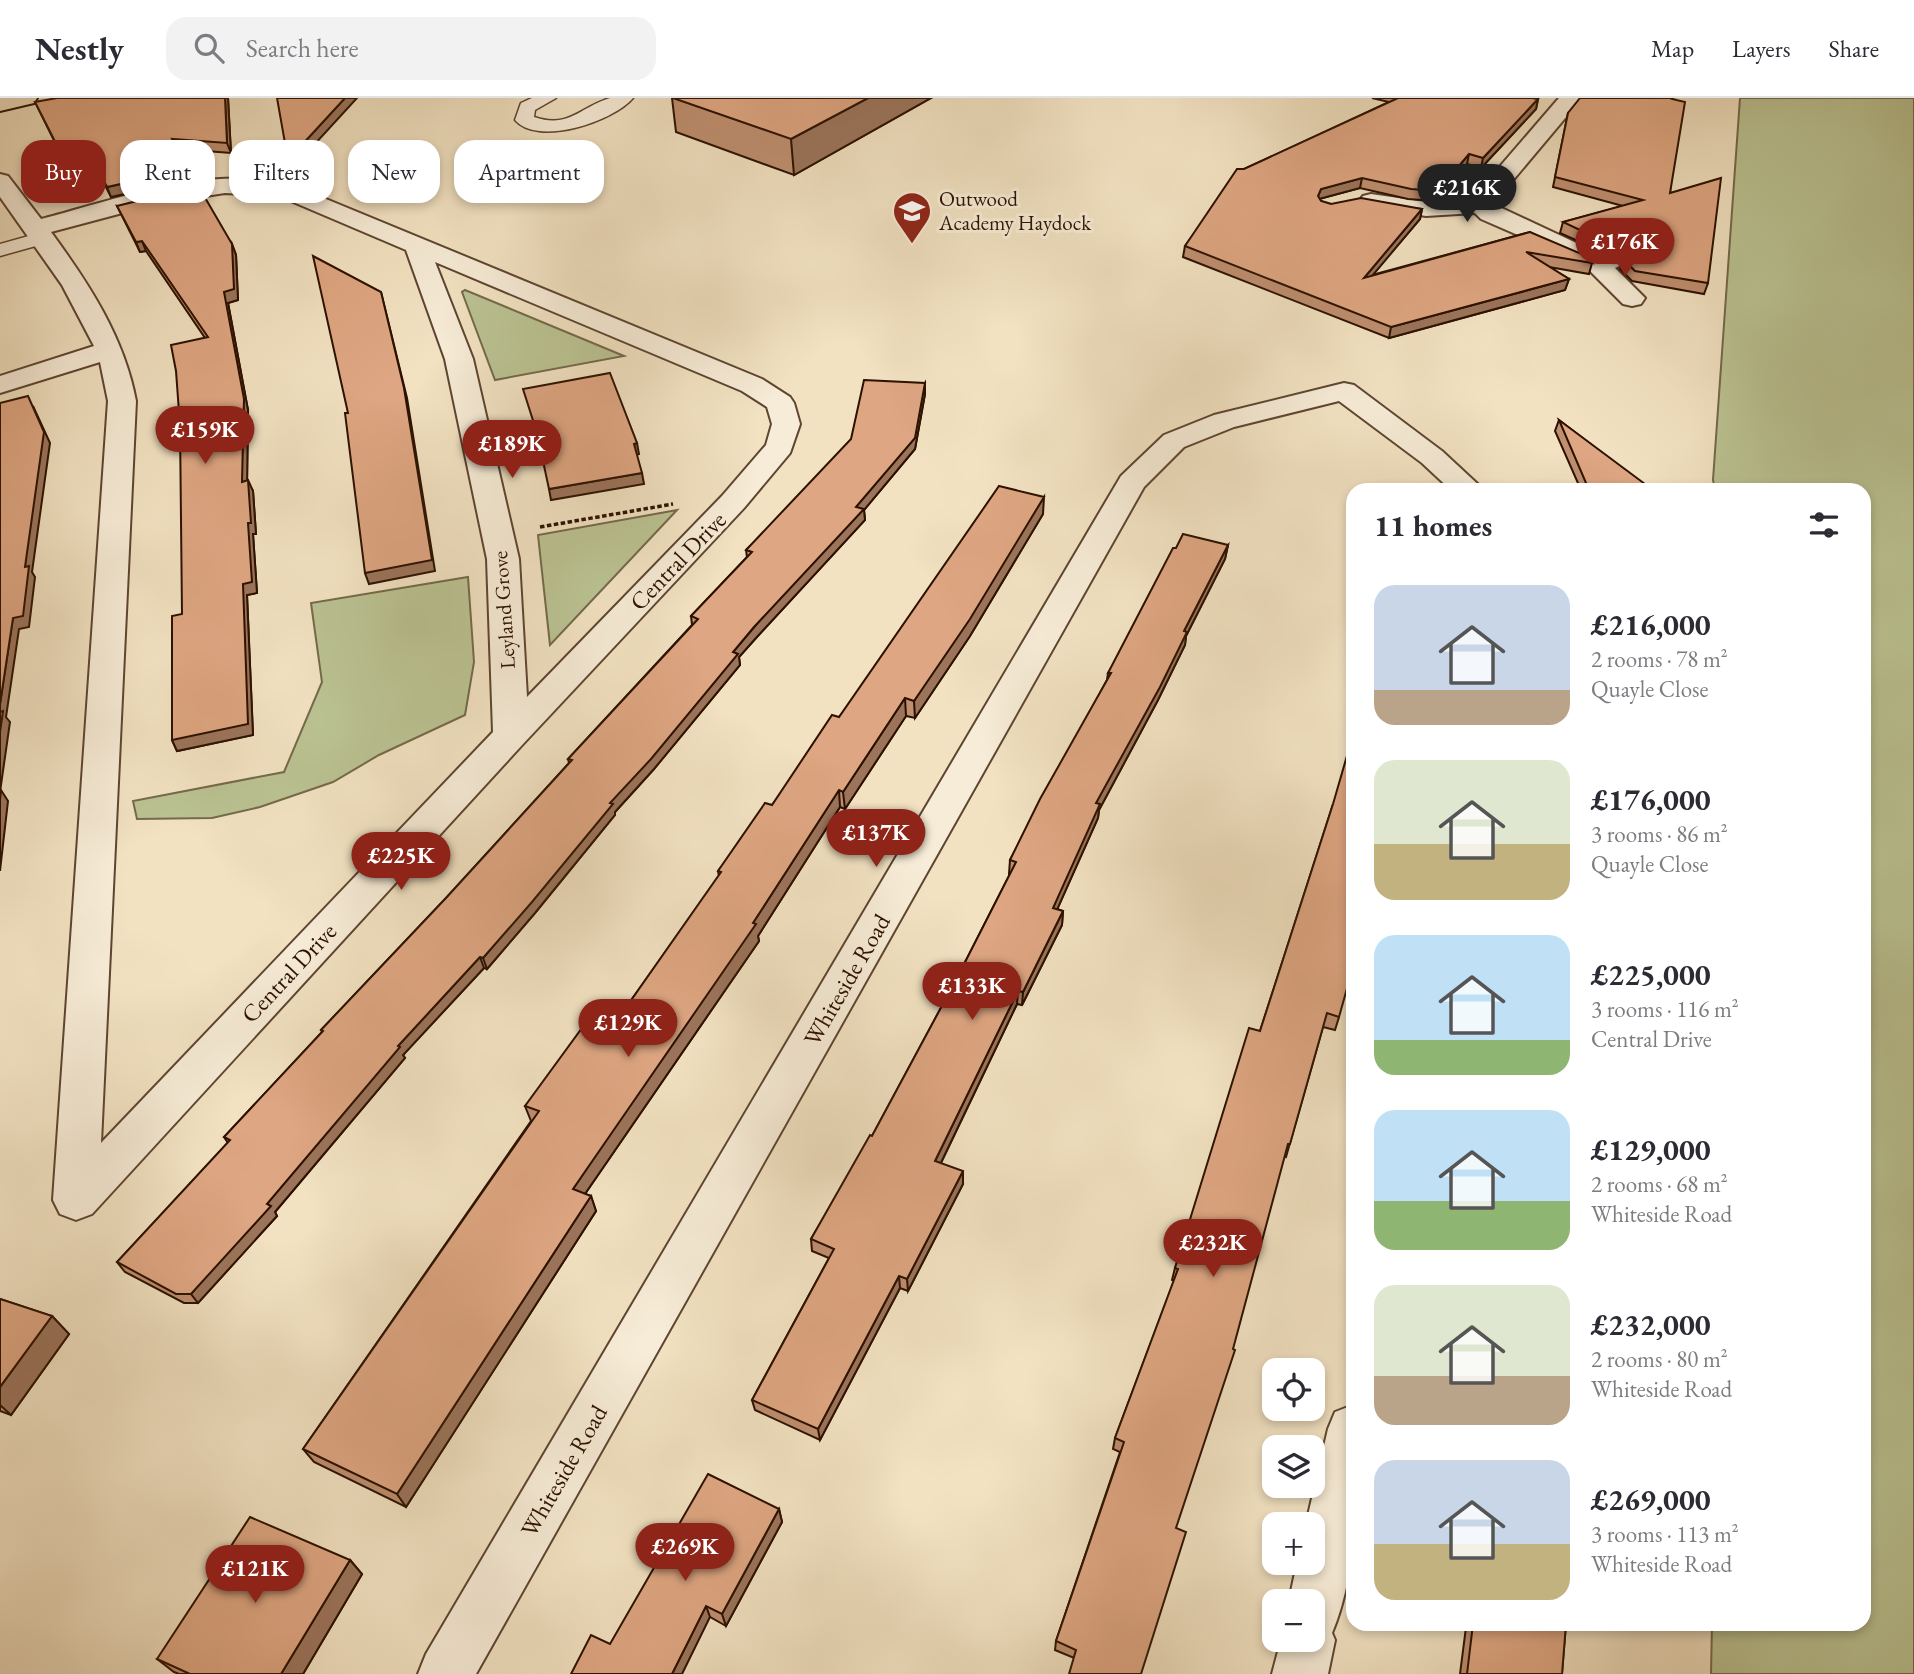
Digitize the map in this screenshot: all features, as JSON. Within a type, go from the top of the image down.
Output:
[{"type":"main road","points":[[0,104],[26,98]]},
{"type":"street","points":[[1540,101],[1567,102]]},
{"type":"street","points":[[1357,193],[1408,209],[1447,211],[1480,205],[1567,102]]},
{"type":"street","name":"Central Drive","points":[[0,181],[39,233],[98,323],[121,382],[76,1200],[742,492],[780,447],[786,424],[779,403],[752,385],[284,190],[251,185],[196,190],[39,233]]},
{"type":"street","points":[[1480,205],[1490,214],[1591,258],[1632,298]]},
{"type":"street","name":"Leyland Grove","points":[[416,244],[460,359],[503,559],[511,736]]},
{"type":"street","points":[[1598,266],[1634,250]]},
{"type":"street","points":[[0,385],[110,350]]},
{"type":"street","name":"Whiteside Road","points":[[446,1674],[1132,482],[1174,441],[1224,421],[1343,391],[1432,457],[1461,483]]},
{"type":"street","points":[[1318,1589],[1346,1461]]},
{"type":"street","points":[[1300,1674],[1305,1652]]},
{"type":"lane","points":[[547,98],[527,107],[524,120],[547,128],[559,128],[624,98]]},
{"type":"lane","points":[[0,250],[39,233]]},
{"type":"path","points":[[498,534],[742,492]]},
{"type":"green space","points":[[1740,98],[1914,98],[1914,1674],[1711,1674],[1712,1631],[1871,1631],[1871,483],[1714,483]]},
{"type":"green space","points":[[465,290],[624,356],[495,380],[462,292]]},
{"type":"green space","points":[[677,510],[550,645],[538,535]]},
{"type":"green space","points":[[468,577],[474,662],[465,715],[379,755],[333,782],[260,807],[212,818],[137,819],[133,801],[284,772],[322,682],[311,603]]},
{"type":"building","points":[[57,98],[225,98],[227,143],[215,140],[120,140],[120,184],[107,187],[106,140],[54,140],[35,102]]},
{"type":"building","points":[[277,98],[345,98],[306,140],[284,140]]},
{"type":"building","points":[[673,98],[868,98],[791,139]]},
{"type":"building","points":[[1398,98],[1538,99],[1483,158],[1469,154],[1438,191],[1411,189],[1362,178],[1321,189],[1318,196],[1321,201],[1331,204],[1361,198],[1422,209],[1364,278],[1530,232],[1584,255],[1592,263],[1526,252],[1569,279],[1391,327],[1185,246],[1237,169],[1244,169]]},
{"type":"building","points":[[1580,98],[1673,98],[1685,102],[1670,193],[1721,178],[1708,283],[1635,271],[1623,259],[1650,246],[1654,240],[1648,232],[1637,229],[1605,242],[1563,222],[1643,200],[1555,177],[1568,113]]},
{"type":"building","points":[[129,203],[208,203],[232,244],[234,289],[224,292],[244,399],[242,482],[248,480],[251,523],[248,523],[252,582],[243,584],[248,724],[172,740],[172,616],[182,614],[180,426],[171,345],[208,337],[142,241],[136,242],[117,206]]},
{"type":"building","points":[[313,256],[381,292],[404,388],[432,560],[365,573],[345,413],[348,413]]},
{"type":"building","points":[[610,373],[637,443],[634,444],[642,473],[549,489],[537,433],[523,389]]},
{"type":"building","points":[[864,380],[925,383],[915,438],[856,507],[864,509],[754,627],[733,652],[738,654],[651,759],[610,803],[613,804],[532,902],[483,958],[480,957],[398,1046],[400,1047],[267,1204],[271,1206],[191,1294],[176,1294],[117,1262],[230,1140],[224,1137],[446,898],[572,760],[568,759],[698,619],[691,616],[752,552],[746,550],[851,439]]},
{"type":"building","points":[[28,396],[44,432],[25,567],[29,566],[23,616],[13,618],[0,704],[0,403]]},
{"type":"building","points":[[1559,420],[1644,483],[1586,483]]},
{"type":"building","points":[[999,486],[1044,497],[970,619],[914,701],[905,698],[843,792],[839,790],[753,923],[756,924],[573,1189],[591,1196],[397,1494],[303,1449],[539,1111],[525,1106],[590,1017],[613,1026],[721,872],[718,871],[765,803],[772,805],[832,715],[839,717]]},
{"type":"building","points":[[1183,534],[1228,545],[1184,631],[1187,632],[1160,687],[1096,803],[1100,804],[1053,908],[1063,911],[1023,992],[1018,991],[935,1161],[963,1171],[907,1279],[899,1276],[818,1429],[752,1400],[834,1249],[811,1239],[870,1135],[872,1136],[958,976],[1016,862],[1010,860],[1040,799],[1111,673],[1108,673],[1173,548],[1176,548]]},
{"type":"building","points":[[1346,759],[1346,992],[1339,1017],[1327,1013],[1288,1144],[1233,1349],[1235,1350],[1176,1528],[1186,1532],[1141,1674],[1069,1674],[1076,1650],[1056,1641],[1124,1442],[1115,1438],[1178,1269],[1175,1268],[1249,1028],[1260,1031]]},
{"type":"building","points":[[0,1299],[52,1316],[0,1387]]},
{"type":"building","points":[[708,1474],[779,1509],[722,1614],[706,1606],[672,1674],[571,1674],[591,1635],[610,1644]]},
{"type":"building","points":[[250,1517],[350,1560],[281,1674],[190,1674],[157,1659]]},
{"type":"building","points":[[1472,1631],[1565,1631],[1562,1674],[1467,1674]]},
{"type":"place","name":"Outwood Academy Haydock","points":[[912,245]]}]
